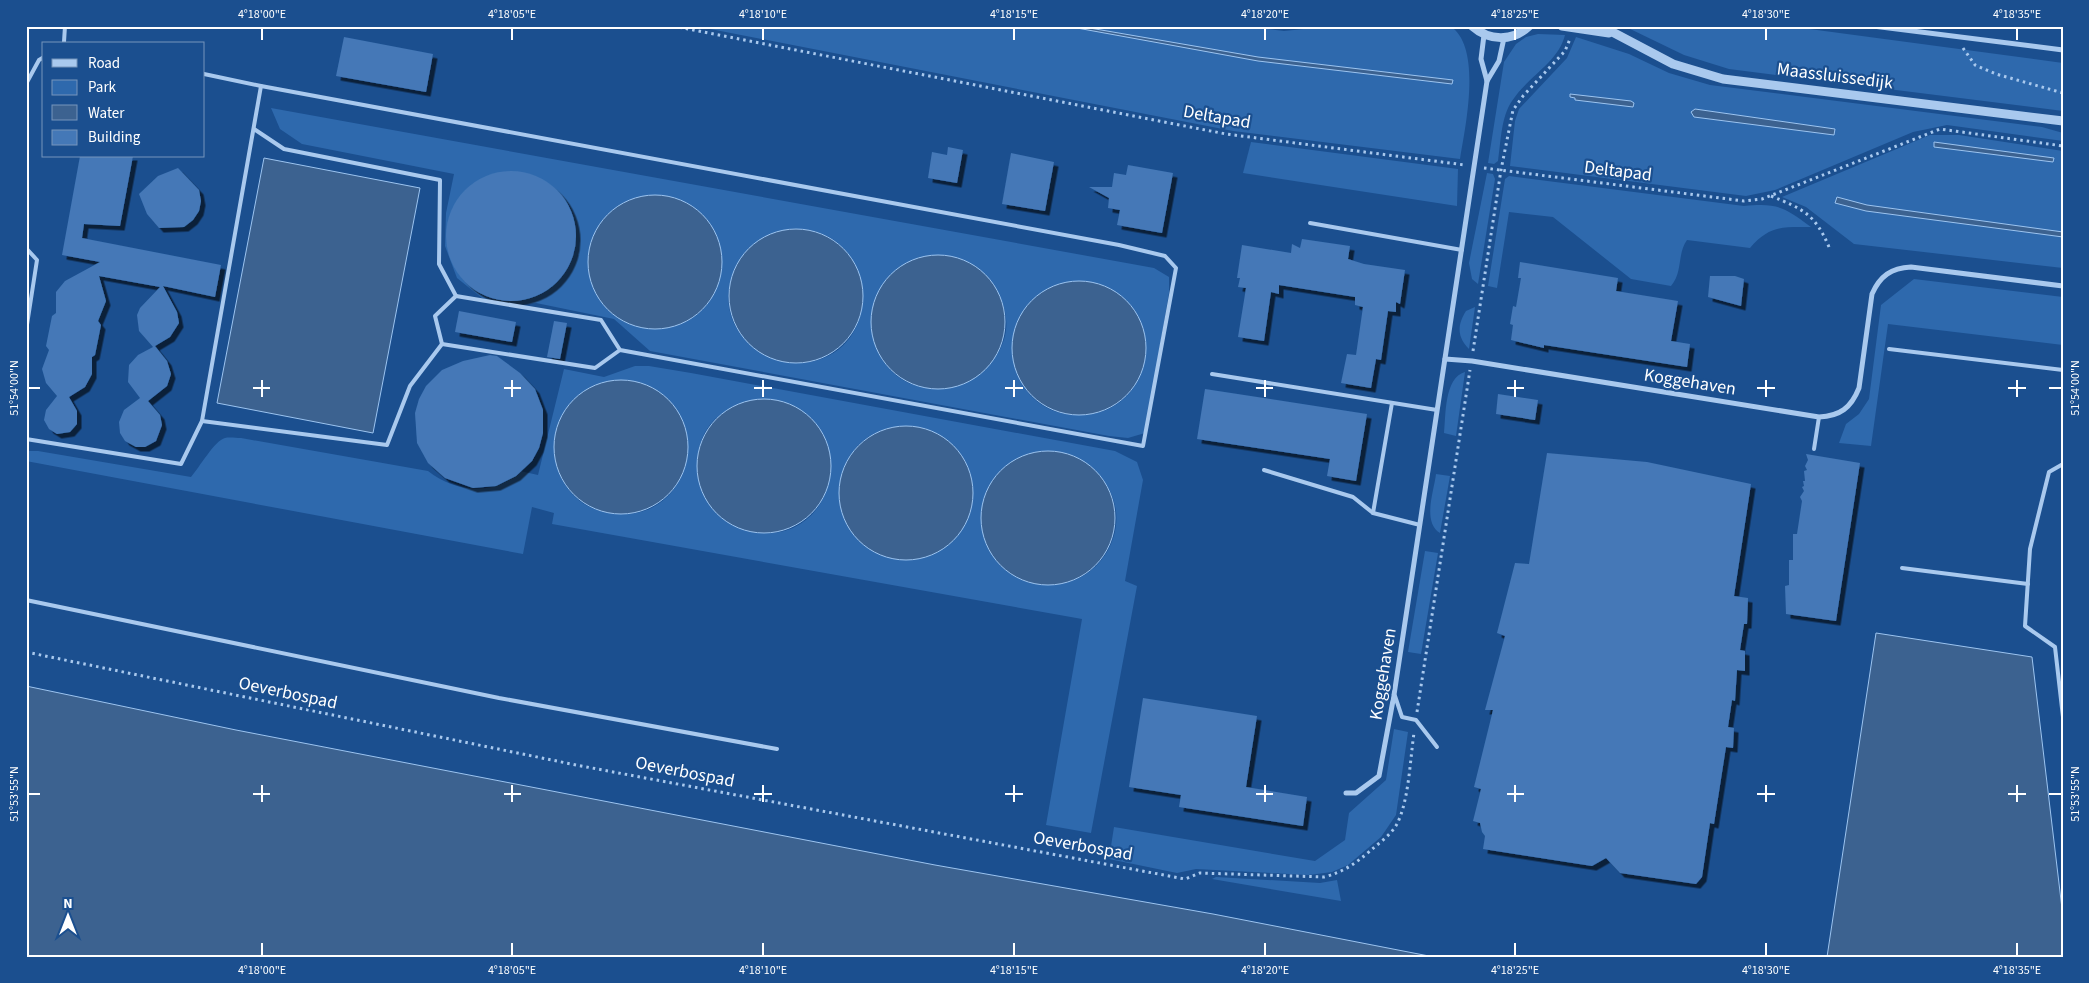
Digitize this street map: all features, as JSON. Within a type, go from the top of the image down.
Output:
[{"type":"street","points":[[1472,26],[1484,34],[1504,38],[1518,34],[1529,26]]},
{"type":"street","name":"Maassluissedijk","points":[[1562,26],[1612,33]]},
{"type":"street","name":"Maassluissedijk","points":[[1601,26],[1673,64],[1723,79],[2063,121]]},
{"type":"street","points":[[1873,26],[2063,50]]},
{"type":"street","name":"Koggehaven","points":[[1346,793],[1356,793],[1379,776],[1394,695],[1487,81],[1481,59],[1484,34]]},
{"type":"street","name":"Koggehaven","points":[[1487,81],[1500,61],[1504,38]]},
{"type":"street","name":"Koggehaven","points":[[1445,359],[1472,361],[1819,417],[1834,416],[1844,411],[1854,399],[1859,388],[1872,294],[1877,282],[1896,268],[1911,268],[2063,286]]},
{"type":"lane","points":[[63,42],[65,26]]},
{"type":"lane","points":[[26,84],[39,60],[42,58]]},
{"type":"lane","points":[[205,74],[1118,245],[1165,256],[1176,268],[1143,446],[620,350],[600,320],[456,296]]},
{"type":"lane","points":[[26,438],[180,464],[202,421],[261,86]]},
{"type":"lane","points":[[254,128],[284,149],[440,180],[439,264],[456,296]]},
{"type":"lane","points":[[1310,223],[1462,250]]},
{"type":"lane","points":[[26,248],[37,260],[26,331]]},
{"type":"lane","points":[[442,344],[435,316],[456,296]]},
{"type":"lane","points":[[442,344],[595,368],[620,350]]},
{"type":"lane","points":[[202,421],[387,445],[410,386],[442,344]]},
{"type":"lane","points":[[1889,349],[2063,370]]},
{"type":"lane","points":[[1212,374],[1437,410]]},
{"type":"lane","points":[[1373,513],[1392,403]]},
{"type":"lane","points":[[1814,449],[1819,417]]},
{"type":"lane","points":[[2063,464],[2049,472],[2030,548],[2025,626],[2055,647],[2063,717]]},
{"type":"lane","points":[[1264,470],[1353,497],[1373,513],[1420,525]]},
{"type":"lane","points":[[1902,568],[2028,584]]},
{"type":"lane","points":[[26,600],[499,698],[777,749]]},
{"type":"lane","points":[[1394,695],[1402,717],[1416,720],[1437,747]]},
{"type":"path","name":"Deltapad","points":[[673,26],[1226,134],[1744,201],[1762,199],[1770,195]]},
{"type":"path","points":[[1416,720],[1501,170],[1513,110],[1523,96],[1565,51],[1573,29]]},
{"type":"path","points":[[1954,35],[1974,65],[1996,74],[2063,93]]},
{"type":"path","points":[[1770,195],[1940,129],[2063,146]]},
{"type":"path","points":[[1770,195],[1798,207],[1811,216],[1822,230],[1829,247]]},
{"type":"path","name":"Oeverbospad","points":[[26,652],[576,765],[1185,879],[1200,873],[1308,878],[1342,873],[1383,840],[1397,825],[1402,810],[1416,720]]},
{"type":"green space","points":[[695,26],[1242,26],[1284,31],[1333,26],[1450,26],[1460,36],[1466,51],[1469,69],[1468,108],[1460,159],[1233,131]]},
{"type":"green space","points":[[1624,26],[1787,26],[2063,63],[2063,111],[1729,69],[1684,55]]},
{"type":"green space","points":[[1538,34],[1565,35],[1556,54],[1518,92],[1508,107],[1498,161],[1494,164],[1488,163],[1504,62],[1516,44],[1526,37]]},
{"type":"green space","points":[[1576,37],[1629,54],[1669,73],[1710,85],[2042,127],[2063,133],[2063,141],[1947,125],[1913,132],[1775,190],[1746,196],[1510,166],[1515,121],[1519,109],[1567,58]]},
{"type":"green space","points":[[271,108],[1154,268],[1169,277],[1169,293],[1145,433],[1128,438],[1109,436],[650,351],[614,319],[536,303],[507,306],[482,298],[457,278],[445,246],[446,213],[454,174],[302,144],[280,129]],"holes":[[[650,196],[679,200],[700,213],[714,233],[720,257],[718,281],[708,303],[690,320],[663,328],[634,325],[611,313],[597,293],[590,270],[591,245],[601,223],[621,205]],[[789,229],[819,233],[842,247],[856,267],[862,292],[860,316],[849,339],[829,355],[801,363],[786,361],[750,344],[736,327],[729,308],[729,288],[735,268],[748,251],[766,237]],[[931,256],[950,258],[968,265],[983,275],[995,289],[1003,305],[1006,322],[1004,340],[990,363],[967,382],[945,388],[917,386],[895,374],[880,355],[873,332],[874,308],[883,285],[902,267]],[[1081,281],[1110,290],[1130,307],[1142,328],[1145,352],[1140,375],[1128,395],[1108,409],[1081,415],[1052,410],[1031,396],[1018,375],[1014,351],[1017,326],[1030,304],[1051,288]]]},
{"type":"green space","points":[[1930,135],[1959,135],[2063,151],[2063,268],[1854,244],[1806,207],[1782,197]]},
{"type":"green space","points":[[1251,142],[1458,169],[1457,206],[1243,173]]},
{"type":"green space","points":[[1487,173],[1493,174],[1495,179],[1478,284],[1472,279],[1469,263]]},
{"type":"green space","points":[[1509,176],[1744,206],[1773,206],[1787,211],[1811,227],[1792,227],[1771,231],[1757,240],[1750,248],[1687,240],[1682,251],[1675,281],[1671,286],[1631,279],[1553,217],[1509,212],[1497,288],[1488,286],[1505,179]]},
{"type":"green space","points":[[1914,279],[2063,297],[2063,345],[1888,324],[1871,446],[1839,443],[1846,424],[1859,414],[1869,399],[1881,305]]},
{"type":"green space","points":[[1475,307],[1469,349],[1460,335],[1460,326],[1466,311]]},
{"type":"green space","points":[[635,366],[649,366],[1115,451],[1137,462],[1143,480],[1125,581],[1137,586],[1091,833],[1046,825],[1082,619],[552,524],[554,513],[532,507],[523,554],[26,461],[28,451],[38,451],[191,477],[221,440],[241,438],[428,471],[450,484],[474,489],[486,488],[498,485],[520,471],[538,475],[564,369],[604,377]],"holes":[[[625,380],[653,389],[673,407],[684,429],[686,453],[681,477],[667,497],[646,510],[618,514],[590,507],[570,491],[558,469],[555,445],[560,421],[574,400],[595,386]],[[781,401],[807,416],[823,436],[830,460],[828,483],[819,505],[803,522],[780,532],[752,532],[730,524],[713,509],[701,485],[698,457],[700,444],[706,431],[714,420],[725,412],[744,406]],[[901,426],[928,431],[945,440],[958,452],[967,466],[972,482],[972,500],[966,517],[954,534],[939,551],[916,559],[902,559],[883,555],[867,546],[854,534],[845,519],[840,502],[840,484],[845,466],[855,449],[872,435],[886,429]],[[1041,451],[1061,453],[1079,460],[1094,470],[1106,484],[1114,500],[1116,518],[1114,536],[1101,561],[1090,571],[1071,581],[1058,584],[1028,582],[1005,570],[990,551],[983,528],[984,503],[994,480],[1013,462]]]},
{"type":"green space","points":[[1465,372],[1456,436],[1444,433],[1447,398],[1453,382]]},
{"type":"green space","points":[[1436,474],[1450,476],[1440,533],[1435,528],[1430,514]]},
{"type":"green space","points":[[1425,551],[1438,553],[1421,654],[1408,652]]},
{"type":"green space","points":[[1394,729],[1408,732],[1396,815],[1381,837],[1348,865],[1332,872],[1309,875],[1196,869],[1177,873],[1109,859],[1114,827],[1315,861],[1345,840],[1349,813],[1386,780]]},
{"type":"green space","points":[[1216,877],[1320,883],[1337,880],[1341,901],[1212,879]]},
{"type":"water","points":[[1066,26],[1078,26],[1258,57],[1453,80],[1452,84],[1258,61]]},
{"type":"water","points":[[1570,94],[1631,101],[1634,103],[1633,107],[1575,100],[1575,98],[1570,97]]},
{"type":"water","points":[[1695,109],[1835,129],[1834,135],[1694,117],[1691,112]]},
{"type":"water","points":[[1934,142],[2054,158],[2053,162],[1934,147]]},
{"type":"water","points":[[264,158],[420,188],[373,433],[217,403]]},
{"type":"water","points":[[655,195],[680,200],[702,215],[717,237],[722,262],[717,287],[702,309],[680,324],[655,329],[630,324],[608,309],[593,287],[588,262],[593,237],[608,215],[630,200]]},
{"type":"water","points":[[1837,197],[1867,205],[2063,232],[2063,237],[1866,211],[1835,203]]},
{"type":"water","points":[[796,229],[822,234],[844,248],[858,270],[863,296],[858,322],[844,344],[822,358],[796,363],[770,358],[748,344],[734,322],[729,296],[734,270],[748,248],[770,234]]},
{"type":"water","points":[[938,255],[964,260],[975,266],[985,275],[994,285],[1000,296],[1005,322],[1000,348],[994,359],[985,369],[975,378],[964,384],[938,389],[912,384],[901,378],[891,369],[882,359],[876,348],[871,322],[876,296],[882,285],[891,275],[901,266],[912,260]]},
{"type":"water","points":[[1079,281],[1105,286],[1126,301],[1141,322],[1146,348],[1141,374],[1126,395],[1105,410],[1079,415],[1053,410],[1032,395],[1017,374],[1012,348],[1017,322],[1032,301],[1053,286]]},
{"type":"water","points":[[621,380],[647,385],[658,391],[668,400],[677,410],[683,421],[688,447],[683,473],[677,484],[668,494],[658,503],[647,509],[621,514],[595,509],[584,503],[574,494],[565,484],[559,473],[554,447],[559,421],[565,410],[574,400],[584,391],[595,385]]},
{"type":"water","points":[[764,399],[790,404],[801,410],[811,419],[820,429],[826,440],[831,466],[826,492],[820,503],[811,513],[801,522],[790,528],[764,533],[738,528],[727,522],[717,513],[708,503],[702,492],[697,466],[702,440],[708,429],[717,419],[727,410],[738,404]]},
{"type":"water","points":[[906,426],[932,431],[943,437],[953,446],[962,456],[968,467],[973,493],[968,519],[962,530],[953,540],[943,549],[932,555],[906,560],[880,555],[869,549],[859,540],[850,530],[844,519],[839,493],[844,467],[850,456],[859,446],[869,437],[880,431]]},
{"type":"water","points":[[1048,451],[1074,456],[1096,470],[1110,492],[1115,518],[1110,544],[1096,566],[1074,580],[1048,585],[1022,580],[1000,566],[986,544],[981,518],[986,492],[1000,470],[1022,456]]},
{"type":"water","points":[[1876,633],[2032,657],[2063,917],[2063,957],[1827,957]]},
{"type":"water","points":[[26,686],[236,730],[935,865],[1213,914],[1434,957],[26,957]]},
{"type":"building","points":[[344,37],[433,54],[426,92],[336,76]]},
{"type":"building","points":[[948,147],[963,150],[957,183],[928,178],[932,152],[947,155]]},
{"type":"building","points":[[1011,153],[1054,162],[1045,211],[1002,204]]},
{"type":"building","points":[[80,158],[133,158],[120,226],[84,224],[82,238],[221,265],[215,297],[163,286],[177,312],[179,323],[170,337],[155,346],[167,361],[171,374],[167,386],[148,401],[160,415],[162,425],[156,441],[145,447],[136,447],[125,441],[120,433],[119,422],[124,410],[140,398],[128,382],[129,365],[138,355],[153,347],[139,331],[137,315],[140,308],[160,287],[99,276],[106,301],[98,321],[101,325],[95,355],[92,357],[92,374],[85,387],[69,397],[77,411],[77,424],[70,432],[57,434],[49,429],[44,420],[46,410],[57,396],[46,383],[42,369],[49,350],[46,346],[52,316],[56,313],[56,292],[65,281],[100,262],[62,255]]},
{"type":"building","points":[[1128,165],[1173,173],[1162,233],[1117,225],[1120,210],[1108,208],[1109,198],[1089,187],[1112,187],[1114,173],[1126,175]]},
{"type":"building","points":[[178,168],[199,190],[201,201],[199,211],[193,220],[184,227],[159,228],[147,214],[139,194],[158,176]]},
{"type":"building","points":[[511,171],[524,172],[536,176],[557,190],[571,211],[575,223],[575,249],[571,261],[557,282],[536,296],[524,300],[511,301],[498,300],[486,296],[465,282],[451,261],[447,249],[446,236],[447,223],[451,211],[465,190],[486,176],[498,172]]},
{"type":"building","points":[[1302,239],[1350,246],[1348,259],[1364,264],[1405,270],[1400,304],[1396,302],[1396,312],[1388,311],[1381,360],[1376,359],[1371,388],[1341,383],[1347,354],[1356,355],[1363,307],[1355,305],[1355,297],[1279,285],[1279,294],[1271,292],[1264,341],[1238,337],[1246,288],[1238,287],[1240,278],[1237,278],[1242,245],[1291,253],[1292,244],[1300,248]]},
{"type":"building","points":[[1520,262],[1618,278],[1616,291],[1678,301],[1671,341],[1690,344],[1687,367],[1544,345],[1544,348],[1511,340],[1513,325],[1510,324],[1513,306],[1516,307],[1521,278],[1518,278]]},
{"type":"building","points":[[1710,276],[1735,276],[1744,279],[1741,306],[1708,297]]},
{"type":"building","points":[[459,311],[516,322],[512,342],[455,332]]},
{"type":"building","points":[[554,321],[567,323],[560,359],[547,357]]},
{"type":"building","points":[[490,355],[497,356],[520,373],[535,389],[543,410],[543,433],[539,448],[532,461],[516,476],[496,486],[473,488],[445,478],[428,463],[417,443],[415,413],[419,399],[426,386],[442,370],[463,361]]},
{"type":"building","points":[[1205,389],[1367,414],[1356,481],[1327,476],[1330,459],[1197,439]]},
{"type":"building","points":[[1498,394],[1538,400],[1535,420],[1496,414]]},
{"type":"building","points":[[1547,453],[1647,462],[1751,484],[1734,596],[1748,598],[1747,624],[1744,624],[1740,650],[1745,651],[1745,671],[1737,670],[1735,701],[1732,700],[1728,727],[1734,728],[1733,748],[1726,747],[1714,824],[1710,823],[1702,877],[1696,884],[1620,873],[1606,858],[1592,866],[1483,849],[1485,836],[1480,823],[1473,821],[1481,789],[1474,787],[1493,710],[1485,710],[1505,636],[1497,633],[1515,563],[1529,564]]},
{"type":"building","points":[[1806,454],[1860,463],[1836,621],[1786,614],[1785,586],[1789,585],[1789,560],[1793,560],[1793,534],[1797,534],[1802,501],[1800,497],[1804,491],[1802,487],[1804,486],[1803,481],[1805,481],[1804,471],[1807,470],[1805,466],[1808,460]]},
{"type":"building","points":[[1143,698],[1257,716],[1246,787],[1307,797],[1303,826],[1179,807],[1181,795],[1129,787]]}]
